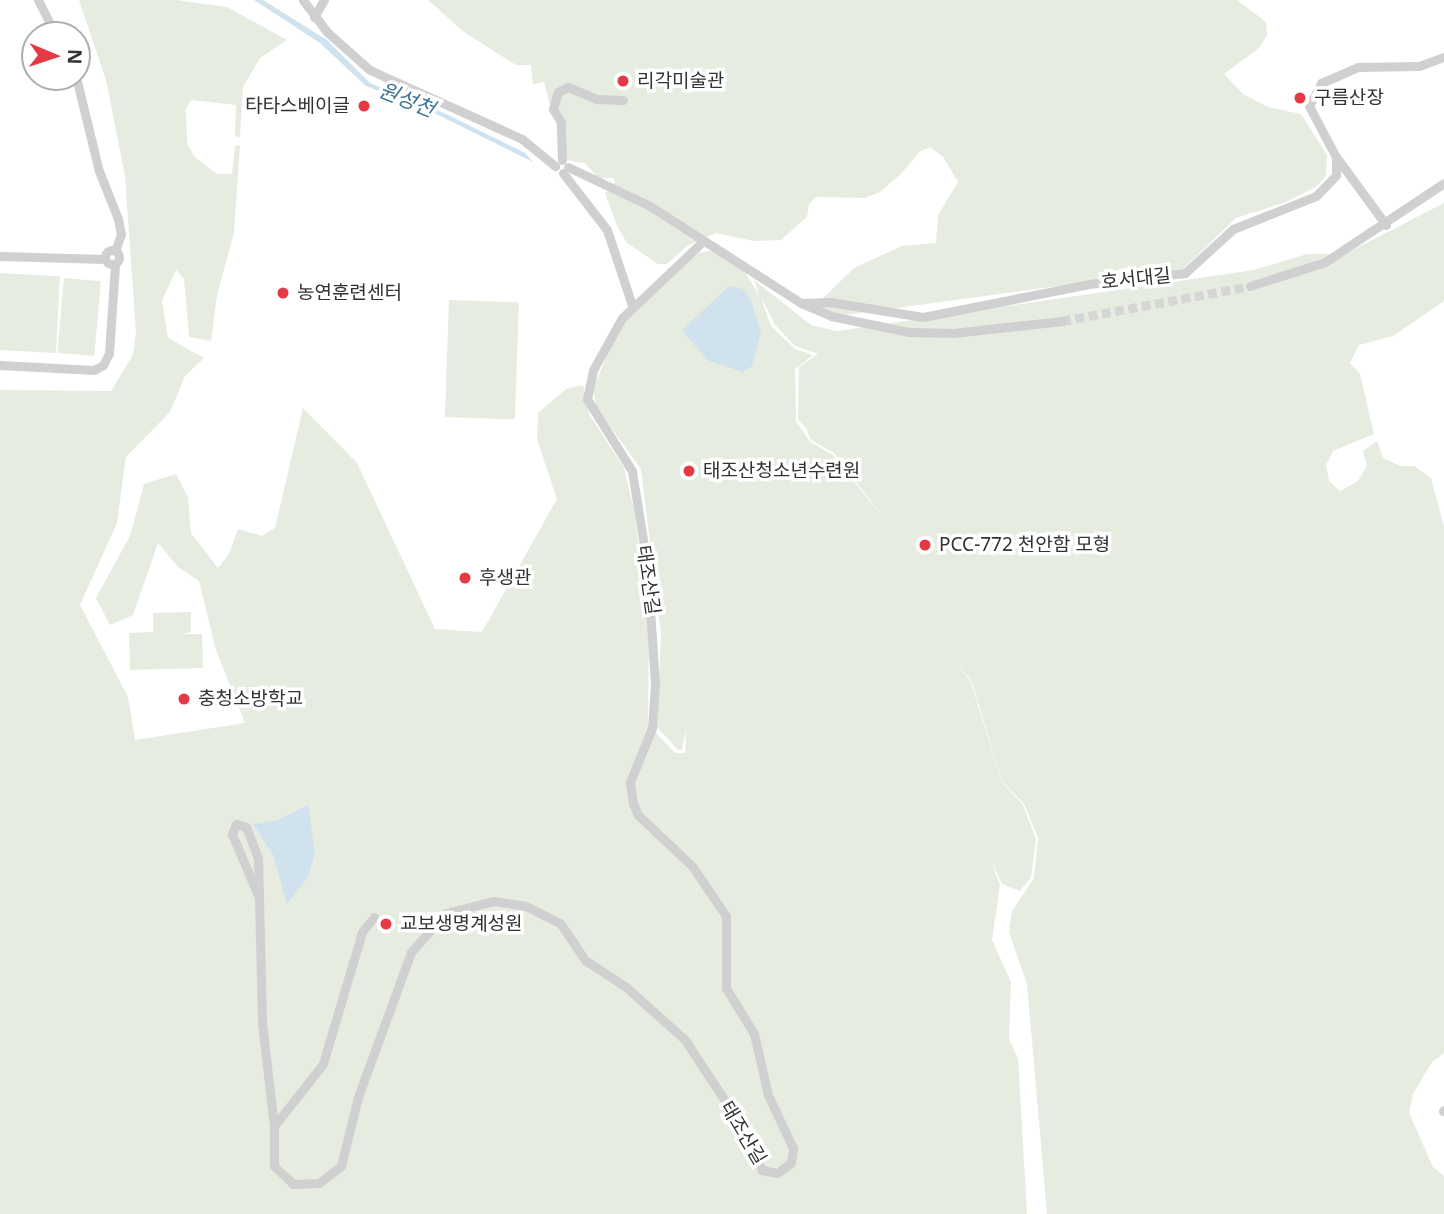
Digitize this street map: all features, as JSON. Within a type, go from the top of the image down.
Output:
[{"type":"street","points":[[38,0],[49,21]]},
{"type":"street","points":[[303,0],[314,17],[370,70],[522,139],[562,166],[650,206],[801,303],[831,316],[909,332],[953,333],[1062,321]]},
{"type":"street","points":[[314,17],[324,0]]},
{"type":"street","points":[[1386,225],[1336,157],[1309,106],[1321,83],[1358,67],[1419,66],[1444,57]]},
{"type":"street","points":[[623,100],[596,99],[568,87],[558,92],[553,103],[561,122],[562,166],[607,230],[632,306],[699,245]]},
{"type":"street","points":[[79,91],[99,171],[118,219],[121,234],[115,251]]},
{"type":"street","name":"호서대길","points":[[801,303],[830,302],[923,317],[1089,284],[1185,273],[1247,221],[1316,197],[1336,175],[1336,157]]},
{"type":"street","points":[[1250,286],[1325,262],[1386,225],[1444,183]]},
{"type":"street","points":[[105,259],[108,251],[115,251]]},
{"type":"street","points":[[0,365],[94,370],[103,365],[109,353],[115,264],[119,257],[115,251]]},
{"type":"street","points":[[0,256],[105,259],[115,264]]},
{"type":"street","name":"태조산길","points":[[274,1126],[274,1166],[293,1184],[328,1179],[341,1166],[358,1097],[411,952],[446,913],[494,901],[526,906],[560,923],[585,960],[626,988],[685,1040],[741,1125],[762,1170],[777,1173],[791,1163],[793,1148],[768,1096],[754,1034],[726,988],[726,916],[692,866],[638,815],[630,793],[633,772],[652,728],[654,627],[632,471],[587,399],[602,351],[632,306]]},
{"type":"street","points":[[258,898],[232,834],[236,824],[246,827],[258,858],[262,1023],[274,1126]]},
{"type":"street","points":[[274,1126],[323,1064],[362,932],[374,917]]},
{"type":"shaded area","points":[[79,0],[176,0],[227,7],[287,40],[260,58],[243,87],[240,137],[235,136],[236,105],[191,100],[186,109],[187,144],[195,157],[217,174],[232,174],[235,146],[240,145],[234,233],[217,295],[211,341],[189,337],[184,279],[176,270],[162,301],[168,338],[204,358],[185,376],[170,412],[126,457],[117,523],[80,605],[128,697],[135,740],[245,723],[216,650],[199,581],[178,567],[158,543],[133,615],[110,625],[96,598],[130,536],[144,484],[176,474],[188,497],[191,533],[218,568],[229,554],[238,529],[262,536],[275,528],[303,408],[357,463],[435,629],[482,632],[557,499],[537,439],[538,413],[566,389],[583,385],[589,414],[624,468],[634,510],[649,626],[648,724],[675,753],[685,753],[686,730],[682,750],[678,750],[657,727],[661,634],[641,469],[596,407],[593,389],[619,327],[685,263],[699,253],[717,249],[734,254],[759,295],[754,280],[811,325],[837,331],[1254,270],[1307,254],[1345,254],[1444,203],[1444,301],[1393,336],[1359,345],[1350,363],[1360,374],[1374,434],[1333,451],[1326,465],[1329,481],[1340,491],[1358,481],[1367,466],[1363,451],[1377,441],[1383,458],[1400,466],[1414,466],[1431,478],[1444,526],[1444,1053],[1432,1062],[1413,1094],[1409,1113],[1433,1167],[1444,1176],[1444,1214],[1047,1214],[1027,984],[1009,932],[1012,911],[1034,878],[1038,838],[1024,804],[1002,781],[972,683],[952,654],[971,683],[1002,782],[1023,805],[1036,839],[1031,877],[1020,891],[1002,884],[991,860],[1000,885],[992,940],[1011,982],[1009,1039],[1018,1058],[1027,1214],[0,1214],[0,390],[111,391],[133,355],[136,333],[125,176],[106,80],[91,36],[91,21],[86,21]],"holes":[[[761,297],[775,325],[795,346],[818,354],[799,367],[798,420],[806,428],[811,440],[834,453],[890,526],[833,455],[810,442],[796,421],[795,369],[813,355],[795,349],[771,326]],[[307,804],[288,903],[273,855],[254,824],[278,820]]]},
{"type":"shaded area","points":[[428,0],[1237,0],[1266,22],[1267,35],[1259,48],[1224,74],[1243,94],[1268,107],[1301,114],[1327,155],[1326,176],[1316,187],[1286,202],[1236,218],[1183,269],[837,316],[823,313],[822,299],[854,268],[902,246],[936,243],[938,215],[958,182],[944,158],[930,147],[919,152],[900,175],[880,192],[865,198],[816,197],[809,204],[807,217],[781,240],[754,241],[716,233],[687,246],[667,264],[658,264],[627,243],[617,226],[605,193],[615,182],[613,178],[598,178],[585,163],[566,160],[563,126],[552,113],[544,82],[533,84],[531,65],[516,65],[464,32]]},
{"type":"shaded area","points":[[0,273],[60,276],[56,353],[0,350]]},
{"type":"shaded area","points":[[64,278],[101,281],[94,356],[57,353]]},
{"type":"shaded area","points":[[449,300],[519,302],[515,419],[445,417]]},
{"type":"shaded area","points":[[191,612],[191,632],[181,634],[202,634],[203,668],[130,670],[129,633],[153,632],[153,613]]},
{"type":"water","name":"원성천","points":[[254,0],[263,0],[327,40],[370,83],[444,113],[525,153],[533,162],[438,115],[366,86],[320,43]]},
{"type":"water","points":[[729,286],[743,289],[750,298],[761,332],[752,366],[743,372],[707,360],[682,330]]},
{"type":"water","points":[[308,804],[315,853],[308,877],[287,904],[273,855],[253,824],[278,820]]},
{"type":"tunnel","points":[[1062,321],[1250,286]]},
{"type":"place","name":"리각미술관","points":[[623,81]]},
{"type":"place","name":"구름산장","points":[[1300,98]]},
{"type":"place","name":"타타스베이글","points":[[364,106]]},
{"type":"place","name":"농연훈련센터","points":[[283,293]]},
{"type":"place","name":"태조산청소년수련원","points":[[689,471]]},
{"type":"place","name":"PCC-772 천안함 모형","points":[[925,545]]},
{"type":"place","name":"후생관","points":[[465,578]]},
{"type":"place","name":"충청소방학교","points":[[184,699]]},
{"type":"place","name":"교보생명계성원","points":[[386,924]]}]
